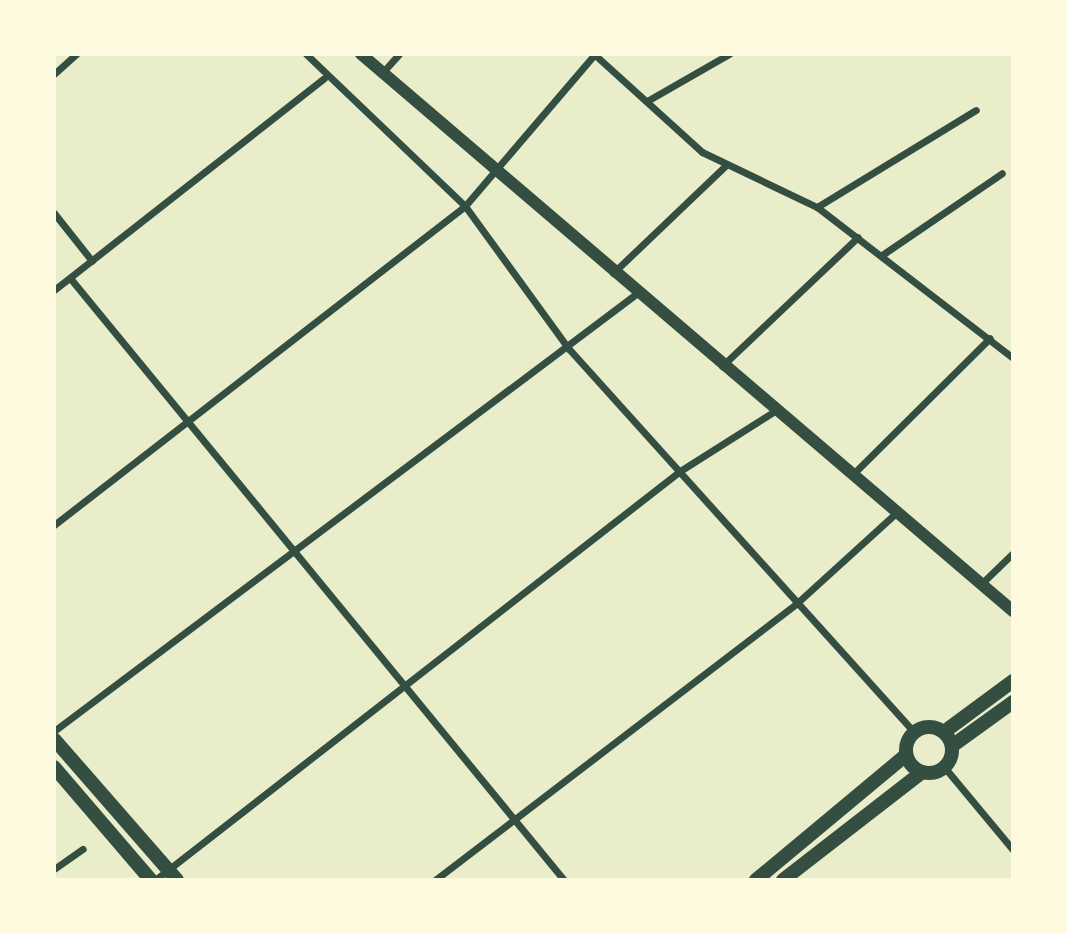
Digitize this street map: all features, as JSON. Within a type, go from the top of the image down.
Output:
[{"type":"main road","points":[[944,732],[1013,681]]},
{"type":"main road","points":[[783,880],[922,772],[945,768],[952,746],[1013,702]]},
{"type":"main road","points":[[756,880],[906,755],[914,733],[929,726],[944,732],[952,746]]},
{"type":"main road","points":[[54,739],[177,880]]},
{"type":"main road","points":[[906,755],[922,772]]},
{"type":"main road","points":[[54,767],[153,880]]},
{"type":"street","points":[[54,74],[76,54]]},
{"type":"street","points":[[306,54],[324,78],[465,206],[569,349],[914,733]]},
{"type":"street","points":[[361,54],[492,172],[1013,611]]},
{"type":"street","points":[[382,73],[399,54]]},
{"type":"street","points":[[54,525],[465,206],[594,54],[725,166],[817,207],[1012,357]]},
{"type":"street","points":[[647,101],[729,54]]},
{"type":"street","points":[[54,290],[324,78]]},
{"type":"street","points":[[817,207],[976,110]]},
{"type":"street","points":[[612,274],[725,166]]},
{"type":"street","points":[[882,255],[1002,173]]},
{"type":"street","points":[[54,213],[92,261]]},
{"type":"street","points":[[722,366],[858,237]]},
{"type":"street","points":[[70,278],[186,422],[298,553],[405,687],[517,819],[564,880]]},
{"type":"street","points":[[54,731],[298,553],[569,349],[636,293]]},
{"type":"street","points":[[852,475],[990,338]]},
{"type":"street","points":[[153,880],[166,867],[405,687],[680,471],[775,411]]},
{"type":"street","points":[[435,880],[797,603],[896,513]]},
{"type":"street","points":[[981,584],[1013,553]]},
{"type":"street","points":[[945,768],[1013,850]]},
{"type":"street","points":[[54,869],[83,849]]}]
